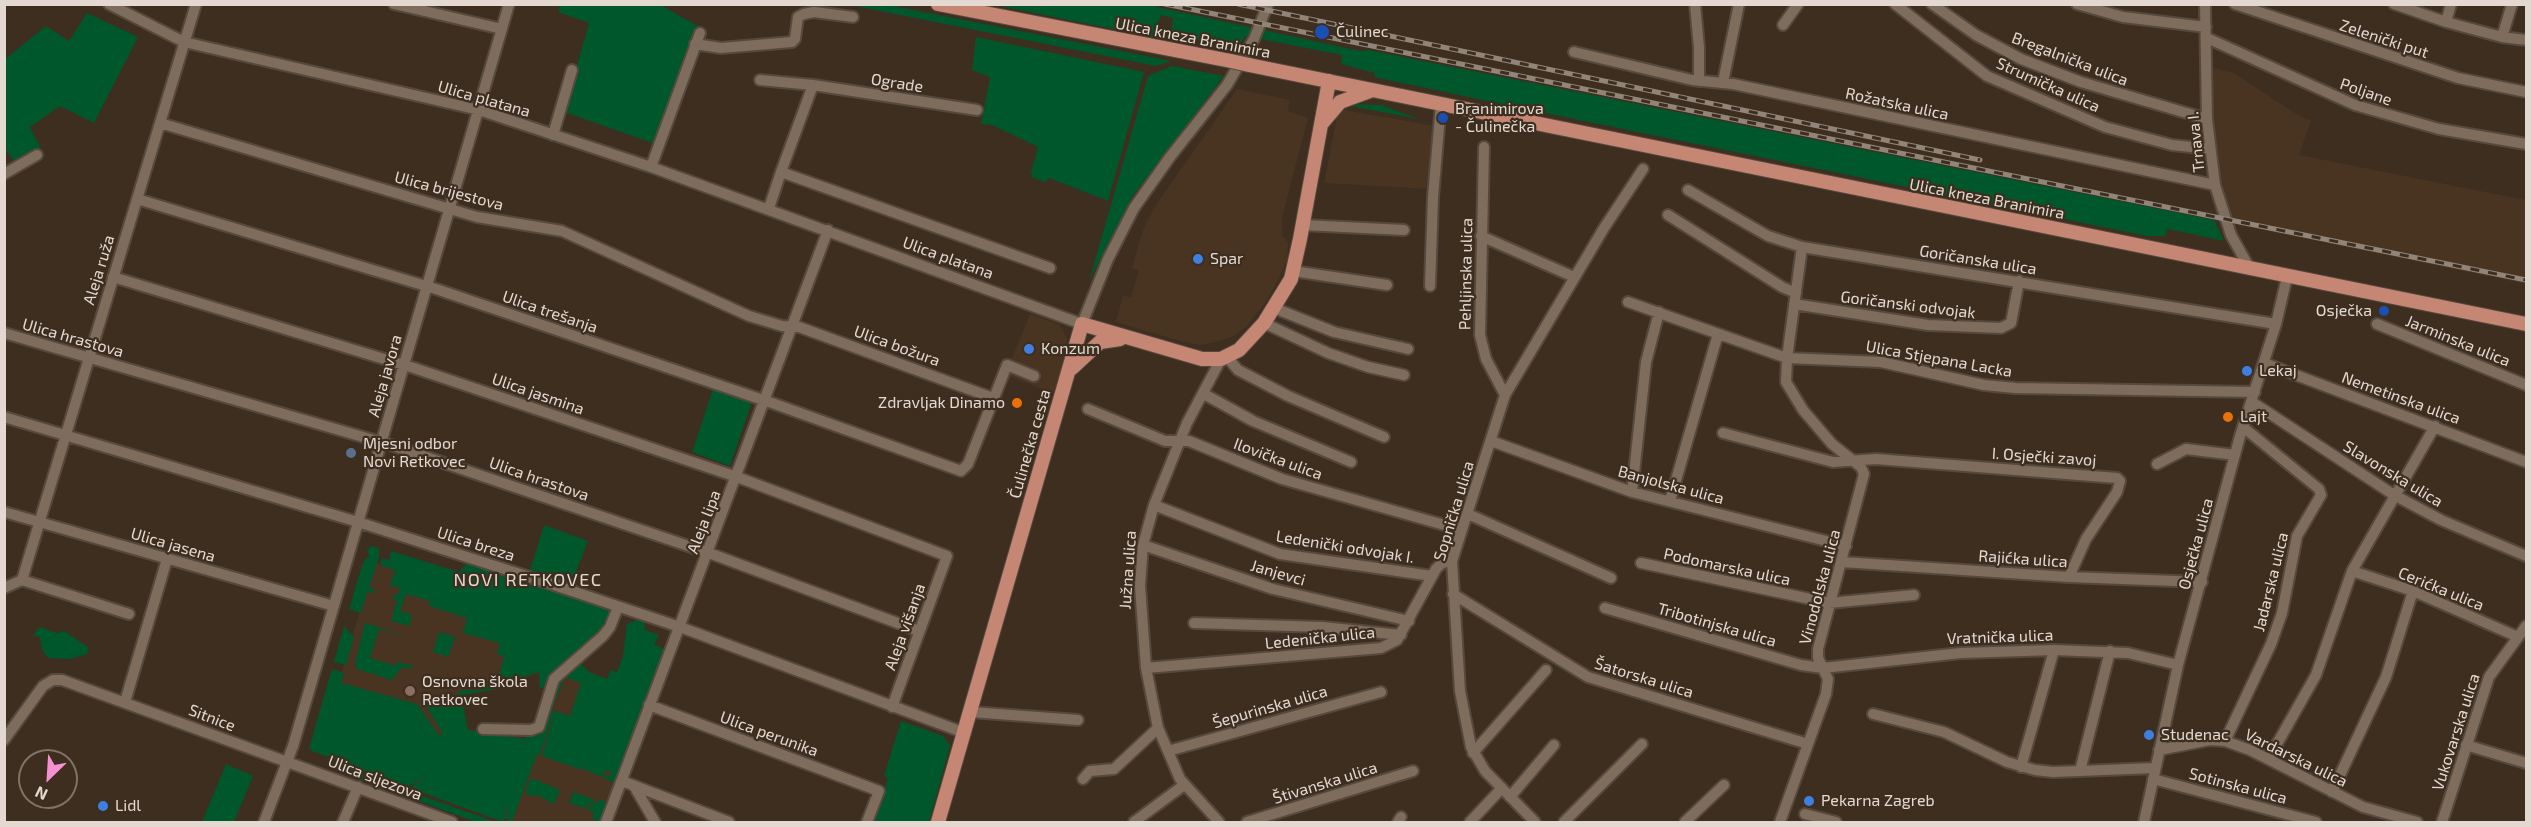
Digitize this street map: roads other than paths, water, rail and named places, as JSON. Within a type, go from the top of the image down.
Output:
[{"type":"main road","name":"Ulica kneza Branimira","points":[[938,4],[2526,324]]},
{"type":"main road","name":"Južna ulica","points":[[1224,358],[1239,350],[1264,323],[1293,271],[1329,81]]},
{"type":"main road","points":[[1321,126],[1334,107],[1348,98],[1372,90]]},
{"type":"main road","points":[[1083,324],[1191,357],[1224,358]]},
{"type":"main road","name":"Čulinečka cesta","points":[[938,822],[1083,324]]},
{"type":"main road","points":[[1068,373],[1085,354],[1100,342],[1128,339]]},
{"type":"street","name":"Ulica platana","points":[[109,4],[184,42],[478,110],[769,208],[1083,324]]},
{"type":"street","name":"Aleja ruža","points":[[22,580],[196,4]]},
{"type":"street","points":[[394,4],[502,29]]},
{"type":"street","name":"Aleja javora","points":[[264,822],[288,761],[509,4]]},
{"type":"street","points":[[1083,324],[1108,259],[1134,208],[1170,157],[1227,85],[1254,39],[1268,4]]},
{"type":"street","points":[[1695,4],[1700,48],[1699,81]]},
{"type":"street","points":[[1723,82],[1739,4]]},
{"type":"street","points":[[1783,25],[1798,4]]},
{"type":"street","name":"Strumička ulica","points":[[1895,4],[1987,76],[2105,126],[2172,145],[2210,150]]},
{"type":"street","name":"Bregalnička ulica","points":[[1932,4],[1976,35],[2021,59],[2115,93],[2207,119]]},
{"type":"street","name":"Poljane","points":[[2077,4],[2122,17],[2207,33],[2355,105],[2439,129],[2526,144]]},
{"type":"street","name":"Trnava I.","points":[[2205,4],[2207,119],[2215,185],[2231,235],[2250,269]]},
{"type":"street","name":"Zelenički put","points":[[2235,4],[2458,78],[2526,92]]},
{"type":"street","points":[[2394,4],[2446,22],[2502,37],[2526,40]]},
{"type":"street","points":[[2446,22],[2451,4]]},
{"type":"street","points":[[2502,37],[2512,4]]},
{"type":"street","points":[[695,44],[721,48],[792,42],[795,39],[798,17],[804,14],[813,12],[853,17]]},
{"type":"street","points":[[651,167],[700,33]]},
{"type":"street","name":"Rožatska ulica","points":[[1574,52],[1699,81],[1723,82],[2215,185]]},
{"type":"street","points":[[554,135],[572,70]]},
{"type":"street","name":"Ograde","points":[[760,80],[813,85],[977,110]]},
{"type":"street","points":[[769,208],[813,85]]},
{"type":"street","points":[[1430,286],[1433,197],[1441,104]]},
{"type":"street","name":"Ulica brijestova","points":[[160,123],[491,220],[562,231],[749,316],[791,327]]},
{"type":"street","name":"Pehljinska ulica","points":[[1484,147],[1479,335],[1486,359],[1505,394]]},
{"type":"street","points":[[4,174],[37,155]]},
{"type":"street","name":"Sopnička ulica","points":[[1535,822],[1510,797],[1473,753],[1460,691],[1452,561],[1505,394],[1574,277],[1643,169]]},
{"type":"street","name":"Ulica platana","points":[[781,172],[1050,268]]},
{"type":"street","name":"Goričanska ulica","points":[[1688,190],[1768,236],[1802,247],[2276,324]]},
{"type":"street","name":"Ulica trešanja","points":[[136,199],[426,286],[765,401],[961,471],[968,464],[993,398]]},
{"type":"street","name":"Goričanski odvojak","points":[[1668,215],[1782,287],[1795,298],[1928,325],[2001,328],[2011,322],[2019,281]]},
{"type":"street","points":[[1303,225],[1404,231]]},
{"type":"street","name":"Aleja lipa","points":[[606,822],[709,553],[828,230]]},
{"type":"street","points":[[1481,236],[1574,277]]},
{"type":"street","points":[[1802,247],[1787,358],[1786,382],[1792,395],[1832,444],[1855,461]]},
{"type":"street","points":[[1293,271],[1387,285]]},
{"type":"street","name":"Ulica jasmina","points":[[113,277],[404,364],[737,477],[947,556]]},
{"type":"street","name":"Osječka ulica","points":[[2144,822],[2178,665],[2243,427],[2276,324],[2287,277]]},
{"type":"street","name":"Ulica Stjepana Lacka","points":[[1628,302],[1787,358],[1881,362],[1984,385],[2015,388],[2253,397]]},
{"type":"street","points":[[1274,308],[1334,332],[1408,349]]},
{"type":"street","points":[[1632,492],[1646,362],[1659,312]]},
{"type":"street","points":[[1264,323],[1328,353],[1368,367],[1404,375]]},
{"type":"street","name":"Jarminska ulica","points":[[2378,324],[2526,385]]},
{"type":"street","name":"Ulica božura","points":[[791,327],[857,347],[993,398]]},
{"type":"street","name":"Ulica hrastova","points":[[4,333],[381,442],[709,553],[919,631]]},
{"type":"street","points":[[1670,501],[1718,334]]},
{"type":"street","points":[[1224,358],[1238,370],[1288,396],[1384,437]]},
{"type":"street","name":"Južna ulica","points":[[1219,822],[1184,785],[1158,728],[1146,668],[1141,621],[1143,545],[1154,505],[1180,441],[1224,358]]},
{"type":"street","name":"Nemetinska ulica","points":[[2264,363],[2526,462]]},
{"type":"street","points":[[993,398],[1006,365],[1034,376]]},
{"type":"street","points":[[1204,394],[1253,421],[1351,462]]},
{"type":"street","name":"Slavonska ulica","points":[[2253,397],[2394,495],[2441,520],[2526,556]]},
{"type":"street","name":"Ilovička ulica","points":[[1088,409],[1165,441],[1189,441],[1291,482],[1462,530]]},
{"type":"street","name":"Ulica breza","points":[[4,417],[358,522],[680,627],[964,733]]},
{"type":"street","points":[[2269,759],[2316,675],[2352,571],[2435,426]]},
{"type":"street","name":"Jadarska ulica","points":[[2225,741],[2271,644],[2282,613],[2297,536],[2321,495],[2319,489],[2243,427]]},
{"type":"street","points":[[1723,433],[1833,462],[1855,461]]},
{"type":"street","name":"Banjolska ulica","points":[[1491,441],[1632,492],[1846,546]]},
{"type":"street","points":[[2157,464],[2186,449],[2235,455]]},
{"type":"street","name":"I. Osječki zavoj","points":[[1855,461],[1876,459],[2117,478],[2120,481],[2117,492],[2086,540],[2069,577]]},
{"type":"street","name":"Vinodolska ulica","points":[[1780,822],[1827,687],[1828,679],[1818,649],[1864,474],[1855,461]]},
{"type":"street","name":"Ledenički odvojak I.","points":[[1154,505],[1280,554],[1432,576]]},
{"type":"street","name":"Ulica jasena","points":[[4,512],[334,606]]},
{"type":"street","points":[[1468,514],[1611,578]]},
{"type":"street","name":"Janjevci","points":[[1143,545],[1273,589],[1409,621]]},
{"type":"street","name":"Aleja višanja","points":[[892,707],[947,556]]},
{"type":"street","points":[[125,702],[167,559]]},
{"type":"street","points":[[1194,622],[1322,627],[1401,635],[1432,576],[1443,563],[1452,561]]},
{"type":"street","name":"Rajićka ulica","points":[[1842,562],[2069,577],[2202,582]]},
{"type":"street","name":"Podomarska ulica","points":[[1641,563],[1829,603],[1914,595]]},
{"type":"street","name":"Cerićka ulica","points":[[2352,571],[2414,591],[2518,637]]},
{"type":"street","points":[[4,588],[22,580],[129,615]]},
{"type":"street","points":[[2332,792],[2386,677],[2414,591]]},
{"type":"street","name":"Šatorska ulica","points":[[1453,594],[1588,677],[1808,744]]},
{"type":"street","points":[[483,729],[531,730],[539,727],[554,679],[603,636],[610,627],[618,607]]},
{"type":"street","name":"Tribotinjska ulica","points":[[1605,608],[1801,664],[1823,668]]},
{"type":"street","name":"Vukovarska ulica","points":[[2442,822],[2493,669],[2526,626]]},
{"type":"street","name":"Ledenička ulica","points":[[1146,668],[1381,648],[1391,645],[1401,635]]},
{"type":"street","points":[[2021,767],[2054,650]]},
{"type":"street","name":"Vratnička ulica","points":[[1823,668],[1960,653],[2054,650],[2110,651],[2178,665]]},
{"type":"street","points":[[2080,771],[2110,651]]},
{"type":"street","points":[[1473,753],[1546,669]]},
{"type":"street","name":"Sitnice","points":[[4,740],[44,686],[53,680],[62,680],[288,761]]},
{"type":"street","name":"Šepurinska ulica","points":[[1168,751],[1381,692]]},
{"type":"street","name":"Ulica perunika","points":[[649,705],[879,791],[867,822]]},
{"type":"street","points":[[971,712],[1078,720]]},
{"type":"street","name":"Sotinska ulica","points":[[1873,714],[1944,732],[2021,767],[2053,772],[2154,773],[2316,822]]},
{"type":"street","points":[[1083,779],[1090,771],[1114,769],[1158,728]]},
{"type":"street","name":"Vardarska ulica","points":[[2159,750],[2210,740],[2225,741],[2269,759],[2363,807],[2417,822]]},
{"type":"street","points":[[1564,822],[1642,744]]},
{"type":"street","points":[[1510,797],[1554,745]]},
{"type":"street","points":[[2466,745],[2526,763]]},
{"type":"street","name":"Ulica sljezova","points":[[288,761],[452,822]]},
{"type":"street","name":"Štivanska ulica","points":[[1247,822],[1413,771]]},
{"type":"street","points":[[622,781],[729,822]]},
{"type":"street","points":[[1134,822],[1184,785]]},
{"type":"street","points":[[1685,822],[1724,785]]},
{"type":"street","points":[[634,786],[655,822]]},
{"type":"street","points":[[343,822],[358,787]]},
{"type":"street","points":[[1470,822],[1502,788]]},
{"type":"street","points":[[1805,814],[1836,822]]},
{"type":"railway","points":[[1165,4],[2526,280]]},
{"type":"railway","points":[[1238,4],[1980,160]]},
{"type":"place","name":"Čulinec","points":[[1322,32]]},
{"type":"place","name":"Branimirova - Čulinečka","points":[[1443,118]]},
{"type":"place","name":"Spar","points":[[1198,259]]},
{"type":"place","name":"Osječka","points":[[2384,311]]},
{"type":"place","name":"Konzum","points":[[1029,349]]},
{"type":"place","name":"Lekaj","points":[[2247,371]]},
{"type":"place","name":"Zdravljak Dinamo","points":[[1017,403]]},
{"type":"place","name":"Lajt","points":[[2228,417]]},
{"type":"place","name":"Mjesni odbor Novi Retkovec","points":[[351,453]]},
{"type":"place","name":"Osnovna škola Retkovec","points":[[410,691]]},
{"type":"place","name":"Studenac","points":[[2149,735]]},
{"type":"place","name":"Pekarna Zagreb","points":[[1809,801]]},
{"type":"place","name":"Lidl","points":[[103,806]]},
{"type":"district","name":"NOVI RETKOVEC","points":[[528,580]]}]
